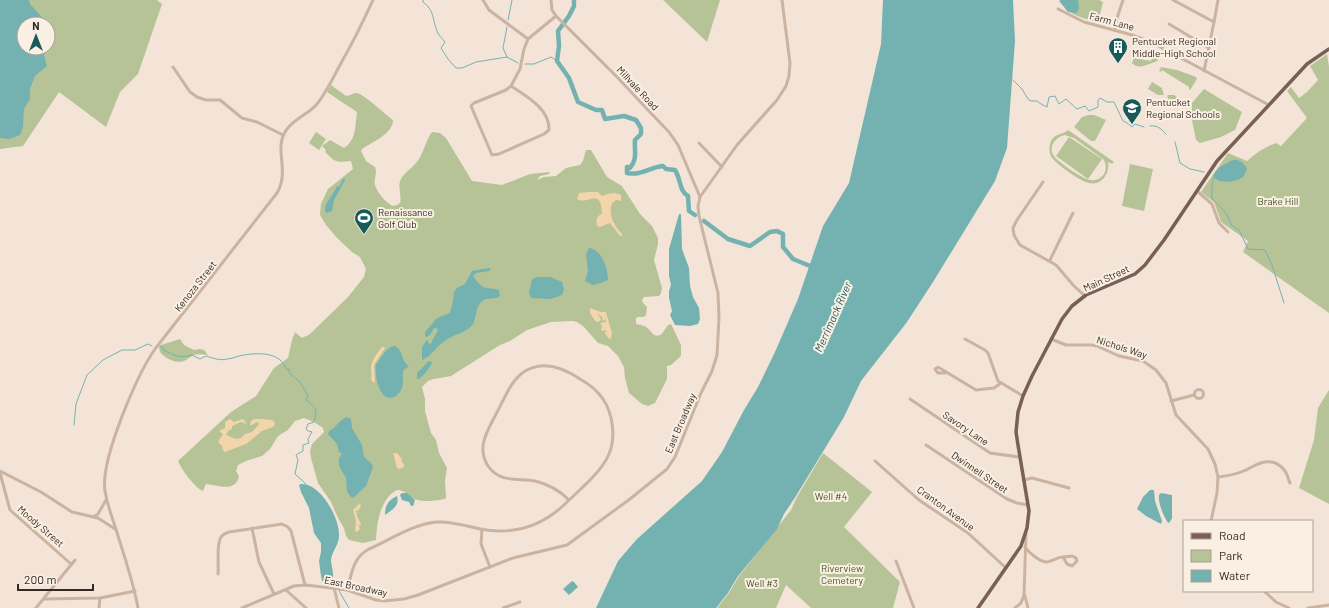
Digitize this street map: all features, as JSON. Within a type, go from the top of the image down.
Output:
[{"type":"main road","name":"Main Street","points":[[978,608],[1017,552],[1024,538],[1028,519],[1028,505],[1019,457],[1016,432],[1017,421],[1023,396],[1051,339],[1067,312],[1085,296],[1128,277],[1140,270],[1150,260],[1217,161],[1307,64],[1329,49]]},
{"type":"street","points":[[173,67],[190,92],[197,97],[206,100],[220,100],[242,118],[257,122],[283,135],[288,127],[313,108],[321,98],[347,54],[373,0]]},
{"type":"street","points":[[483,0],[489,10],[528,39]]},
{"type":"street","points":[[511,86],[538,105],[547,121],[549,130],[544,134],[499,154],[493,155],[491,154],[471,106],[474,103],[506,90],[511,86],[520,68],[528,39],[556,16],[552,10],[551,0]]},
{"type":"street","points":[[700,197],[737,145],[777,100],[788,81],[790,63],[782,0]]},
{"type":"street","points":[[1115,30],[1123,0]]},
{"type":"street","points":[[1173,0],[1214,22]]},
{"type":"street","points":[[1204,71],[1218,0]]},
{"type":"street","name":"Farm Lane","points":[[1058,9],[1084,22],[1115,30],[1151,42],[1269,105]]},
{"type":"street","name":"Millvale Road","points":[[556,16],[626,85],[646,109],[672,136],[678,145],[700,197]]},
{"type":"street","points":[[1169,24],[1209,48]]},
{"type":"street","name":"Kenoza Street","points":[[138,608],[135,591],[106,497],[104,481],[108,463],[125,409],[143,369],[158,345],[277,193],[282,184],[281,147],[283,135]]},
{"type":"street","points":[[699,143],[722,168]]},
{"type":"street","points":[[1043,182],[1017,220],[1013,231],[1015,239],[1020,245],[1050,260],[1060,268],[1074,286],[1085,296]]},
{"type":"street","points":[[1197,192],[1212,204],[1219,223],[1228,232]]},
{"type":"street","name":"East Broadway","points":[[242,608],[294,586],[304,585],[347,590],[376,600],[392,601],[418,595],[517,557],[558,548],[571,542],[659,477],[667,469],[675,457],[714,366],[718,349],[719,298],[699,216],[698,206],[700,197]]},
{"type":"street","points":[[1050,260],[1073,213]]},
{"type":"street","points":[[965,339],[988,353],[1000,383],[1023,396]]},
{"type":"street","name":"Nichols Way","points":[[1051,339],[1066,346],[1097,346],[1119,356],[1134,358],[1146,362],[1156,370],[1168,387],[1171,401],[1178,419],[1208,449],[1215,464],[1218,477],[1217,494],[1211,520]]},
{"type":"street","points":[[347,590],[355,561],[368,549],[421,525],[432,523],[449,522],[482,529],[508,531],[529,527],[548,518],[569,500],[601,468],[607,459],[612,440],[609,414],[606,406],[600,395],[587,383],[559,367],[545,365],[536,367],[521,374],[512,384],[484,437],[482,448],[490,469],[501,477],[509,480],[526,480],[542,483],[556,490],[569,500]]},
{"type":"street","points":[[945,372],[976,390],[994,388],[1000,383]]},
{"type":"street","points":[[1171,401],[1194,395]]},
{"type":"street","name":"Savory Lane","points":[[910,399],[990,453],[1019,457]]},
{"type":"street","name":"Dwinnell Street","points":[[926,445],[1007,499],[1028,505]]},
{"type":"street","name":"Cranton Avenue","points":[[875,461],[919,500],[968,533],[1006,568]]},
{"type":"street","points":[[1218,477],[1232,475],[1260,462],[1267,462],[1281,467],[1287,475],[1290,483]]},
{"type":"street","points":[[0,472],[41,492],[72,512],[100,519],[116,529]]},
{"type":"street","name":"Moody Street","points":[[0,472],[10,510],[71,564]]},
{"type":"street","points":[[1024,480],[1032,478],[1069,488]]},
{"type":"street","points":[[93,517],[98,514],[106,497]]},
{"type":"street","points":[[218,574],[221,537],[229,532],[278,524],[288,527],[293,540],[304,585]]},
{"type":"street","points":[[252,528],[259,562],[274,594]]},
{"type":"street","points":[[482,529],[481,544],[490,567]]},
{"type":"street","points":[[1016,608],[1021,603],[1024,594],[1026,531]]},
{"type":"street","points":[[1025,547],[1029,552],[1044,561],[1048,562],[1063,557]]},
{"type":"street","points":[[1017,552],[1022,552],[1025,554]]},
{"type":"street","points":[[36,608],[74,560]]},
{"type":"street","points":[[896,561],[914,608]]},
{"type":"street","points":[[334,588],[339,608]]},
{"type":"street","points":[[286,590],[306,608]]},
{"type":"street","points":[[44,599],[100,598],[135,591]]},
{"type":"street","points":[[1265,592],[1276,602],[1289,608]]},
{"type":"street","points":[[1024,594],[1028,608]]},
{"type":"street","points":[[99,608],[100,598]]},
{"type":"street","points":[[503,608],[520,602]]},
{"type":"street","points":[[1308,608],[1329,605]]},
{"type":"green space","points":[[0,0],[157,0],[162,4],[138,74],[120,92],[106,127],[59,92],[23,146],[0,149]]},
{"type":"green space","points":[[663,0],[720,0],[707,42]]},
{"type":"green space","points":[[1060,0],[1099,0],[1103,2],[1098,22],[1073,14],[1059,2]]},
{"type":"green space","points":[[1154,53],[1158,61],[1145,66],[1138,66],[1132,63],[1134,58],[1151,61]]},
{"type":"green space","name":"Brake Hill","points":[[1327,54],[1329,67],[1329,313],[1243,252],[1248,241],[1221,222],[1214,202],[1201,192],[1228,153],[1247,161],[1261,150],[1276,143],[1281,146],[1307,118],[1287,91],[1291,87],[1299,98],[1307,92],[1318,80],[1310,66]]},
{"type":"green space","points":[[1161,67],[1177,70],[1196,77],[1197,79],[1190,90],[1189,87],[1162,70],[1161,72],[1159,71]]},
{"type":"green space","points":[[1152,82],[1162,88],[1164,95],[1158,95],[1148,89]]},
{"type":"green space","name":"Renaissance Golf Club","points":[[331,85],[346,96],[355,93],[359,94],[369,100],[393,120],[390,129],[386,133],[361,151],[366,161],[375,167],[376,188],[384,199],[392,206],[396,206],[400,203],[399,185],[401,179],[419,159],[432,132],[440,133],[446,138],[472,181],[502,185],[530,174],[550,172],[549,174],[540,176],[537,180],[544,177],[556,176],[566,168],[580,165],[583,161],[586,150],[591,150],[607,177],[622,186],[640,214],[652,226],[658,238],[654,260],[662,288],[661,293],[659,296],[644,297],[642,300],[647,307],[646,315],[644,317],[636,318],[636,324],[645,326],[654,335],[658,336],[662,334],[667,326],[671,324],[681,345],[681,356],[671,365],[667,366],[667,379],[655,403],[648,406],[642,404],[629,393],[624,367],[618,356],[608,346],[598,343],[584,327],[573,321],[551,322],[527,330],[451,376],[428,381],[422,387],[425,399],[425,411],[431,433],[436,440],[439,453],[447,468],[445,481],[446,498],[421,501],[402,491],[396,491],[387,499],[381,510],[376,540],[363,543],[349,540],[346,536],[344,528],[331,502],[318,483],[310,451],[312,444],[324,432],[323,428],[314,422],[304,418],[295,421],[288,430],[278,436],[270,449],[262,456],[238,465],[236,471],[239,476],[234,485],[226,487],[206,484],[203,491],[189,478],[178,461],[231,412],[256,396],[274,368],[288,358],[295,332],[302,338],[310,334],[348,297],[364,277],[366,269],[360,257],[352,252],[337,238],[320,215],[321,204],[328,189],[353,169],[351,161],[339,162],[334,160],[325,152],[326,150],[322,146],[330,140],[344,148],[351,141],[355,128],[357,112],[327,92]]},
{"type":"green space","points":[[1204,89],[1242,112],[1235,130],[1221,137],[1200,143],[1196,140],[1192,120],[1192,103]]},
{"type":"green space","points":[[1174,95],[1183,101],[1179,108],[1170,103],[1167,96]]},
{"type":"green space","points":[[1094,115],[1106,120],[1095,141],[1091,141],[1074,127],[1082,117]]},
{"type":"green space","points":[[1068,130],[1114,162],[1112,164],[1108,162],[1108,170],[1101,181],[1098,183],[1085,182],[1068,172],[1053,159],[1050,151],[1051,141],[1053,138]],"holes":[[[1065,135],[1074,138],[1103,159],[1106,170],[1097,180],[1088,179],[1077,174],[1056,159],[1052,153],[1052,146],[1058,138]]]},
{"type":"green space","points":[[316,132],[326,139],[319,150],[309,143]]},
{"type":"green space","points":[[1069,137],[1102,159],[1088,179],[1056,156]]},
{"type":"green space","points":[[1130,164],[1153,169],[1144,211],[1122,206]]},
{"type":"green space","points":[[180,339],[184,345],[194,350],[204,350],[208,355],[200,354],[183,361],[175,362],[165,357],[160,352],[159,347],[161,345]]},
{"type":"green space","points":[[1329,390],[1329,504],[1299,488],[1314,440],[1318,408]]},
{"type":"green space","points":[[823,453],[872,492],[844,527],[900,582],[893,608],[811,608],[786,585],[776,608],[717,608],[729,593],[739,576],[791,510]]},
{"type":"sand","points":[[598,192],[602,196],[612,193],[621,195],[621,201],[616,200],[612,203],[611,216],[614,224],[622,236],[620,236],[610,223],[600,227],[597,226],[597,218],[602,214],[599,201],[597,199],[581,201],[577,199],[579,193]]},
{"type":"sand","points":[[590,308],[601,312],[606,312],[612,333],[611,339],[608,338],[605,333],[606,330],[601,330],[602,326],[600,323],[606,322],[606,319],[603,321],[602,317],[597,313],[601,319],[600,321],[596,322],[590,313]]},
{"type":"sand","points":[[382,347],[385,348],[374,365],[374,383],[371,380],[371,367],[375,357]]},
{"type":"sand","points":[[230,419],[234,422],[243,419],[247,424],[241,422],[232,426],[232,429],[229,430],[226,435],[236,439],[252,432],[259,424],[257,422],[250,425],[251,421],[254,419],[272,420],[275,424],[273,427],[262,431],[246,444],[225,452],[218,442],[223,434],[219,431],[225,428],[225,422]]},
{"type":"sand","points":[[393,453],[397,453],[402,459],[401,461],[404,464],[404,467],[399,469],[397,468]]},
{"type":"sand","points":[[360,503],[361,506],[358,511],[356,510],[361,524],[360,526],[358,524],[360,529],[357,532],[355,531],[356,521],[353,510]]},
{"type":"water","points":[[0,0],[29,0],[30,4],[41,16],[16,16],[16,56],[44,56],[47,66],[35,76],[30,89],[30,99],[24,109],[23,127],[20,135],[9,139],[0,138]]},
{"type":"water","name":"Merrimack River","points":[[883,0],[1013,0],[1015,41],[1007,148],[995,181],[907,322],[861,381],[844,417],[784,514],[777,529],[738,576],[728,593],[716,608],[596,608],[618,561],[637,539],[702,481],[722,452],[758,387],[775,352],[798,299],[823,226],[849,183],[881,44]]},
{"type":"water","points":[[1060,0],[1078,0],[1079,8],[1077,13],[1068,12]]},
{"type":"water","points":[[1233,160],[1243,163],[1247,168],[1243,177],[1227,182],[1216,179],[1213,176],[1224,164]]},
{"type":"water","points":[[345,178],[334,200],[332,211],[326,213],[325,210],[327,203],[337,186],[339,187]]},
{"type":"water","points":[[679,214],[681,214],[682,249],[689,268],[690,286],[693,297],[699,308],[700,319],[698,324],[690,326],[675,325],[670,315],[672,311],[669,298],[671,285],[669,276],[669,249]]},
{"type":"water","points":[[589,248],[594,249],[601,256],[608,276],[608,280],[593,285],[585,281],[588,271],[586,254]]},
{"type":"water","points":[[489,268],[491,269],[489,271],[476,273],[473,276],[482,286],[499,290],[500,296],[482,301],[478,306],[471,327],[443,342],[429,356],[422,360],[422,347],[427,340],[430,345],[438,330],[434,328],[427,337],[425,336],[425,332],[437,318],[450,313],[454,292],[457,288],[465,284],[472,271]]},
{"type":"water","points":[[537,277],[551,277],[562,282],[564,289],[562,295],[551,299],[531,298],[529,293],[532,279]]},
{"type":"water","points":[[395,346],[400,351],[406,364],[409,366],[403,372],[403,385],[400,393],[390,398],[386,397],[379,388],[376,375],[376,365],[390,347]]},
{"type":"water","points":[[429,361],[432,362],[429,369],[421,378],[417,379],[417,373]]},
{"type":"water","points":[[347,417],[351,419],[352,428],[362,445],[364,457],[373,467],[366,486],[353,498],[347,491],[346,478],[339,466],[339,458],[342,454],[339,452],[337,444],[328,434],[329,431]]},
{"type":"water","points":[[299,485],[308,485],[316,489],[328,503],[336,521],[339,539],[331,560],[333,578],[328,583],[322,581],[319,561],[321,543],[314,533],[309,508]]},
{"type":"water","points":[[1150,490],[1154,490],[1155,501],[1162,521],[1161,524],[1137,509],[1143,497]]},
{"type":"water","points":[[402,493],[407,493],[415,500],[413,506],[411,506],[409,502],[402,500],[400,495]]},
{"type":"water","points":[[1161,493],[1172,495],[1172,518],[1168,523],[1160,505],[1159,495]]},
{"type":"water","points":[[397,496],[398,499],[396,505],[385,515],[391,499]]},
{"type":"water","points":[[572,581],[578,587],[569,595],[563,589]]},
{"type":"waterway","points":[[423,0],[423,2],[430,9],[439,35],[445,42],[441,48],[456,68],[462,68],[476,62],[507,57],[518,63]]},
{"type":"waterway","points":[[508,20],[512,0]]},
{"type":"waterway","points":[[574,0],[574,6],[569,16],[558,31],[559,46],[557,61],[569,78],[578,102],[596,110],[602,110],[605,119],[624,116],[636,120],[641,128],[641,134],[635,140],[634,161],[630,168],[627,167],[627,173],[632,174],[663,166],[666,169],[675,170],[683,191],[688,196],[689,211],[695,215]]},
{"type":"waterway","points":[[507,27],[503,48],[507,57]]},
{"type":"waterway","points":[[525,64],[534,64],[551,57],[557,61]]},
{"type":"waterway","points":[[1013,80],[1022,89],[1028,99],[1031,101],[1037,101],[1047,107],[1049,97],[1055,96],[1059,104],[1066,99],[1077,109],[1085,106],[1089,111],[1098,107],[1098,100],[1100,98],[1107,102],[1114,102],[1123,121],[1132,127],[1135,124],[1144,127]]},
{"type":"waterway","points":[[1150,126],[1157,127],[1166,134]]},
{"type":"waterway","points":[[1175,142],[1180,163],[1190,169],[1204,172]]},
{"type":"waterway","points":[[1215,177],[1212,183],[1212,199],[1226,214],[1231,225],[1239,230],[1248,249],[1265,250],[1272,265],[1284,303]]},
{"type":"waterway","points":[[704,221],[728,239],[750,246],[770,232],[777,231],[783,234],[783,247],[793,259],[815,268]]},
{"type":"waterway","points":[[74,425],[76,404],[87,375],[103,360],[122,350],[135,350],[148,344],[152,346]]},
{"type":"waterway","points":[[160,346],[163,350],[174,355],[192,355],[200,359],[206,356],[222,360],[245,355],[263,354],[274,356],[283,363]]},
{"type":"waterway","points":[[284,364],[286,369],[290,370],[289,373],[300,382],[308,395],[306,400],[314,407],[316,411],[314,422],[308,424],[306,429],[312,432],[308,439],[309,443],[303,445],[303,451],[296,455],[298,460],[295,474],[306,484]]},
{"type":"waterway","points":[[331,580],[336,585]]},
{"type":"waterway","points":[[339,591],[349,608]]},
{"type":"place","name":"Pentucket Regional Middle-High School","points":[[1118,64]]},
{"type":"place","name":"Pentucket Regional Schools","points":[[1132,125]]},
{"type":"place","name":"Renaissance Golf Club","points":[[364,235]]},
{"type":"park label","name":"Well #4","points":[[831,496]]},
{"type":"park label","name":"Riverview Cemetery","points":[[842,574]]},
{"type":"park label","name":"Well #3","points":[[762,583]]}]
